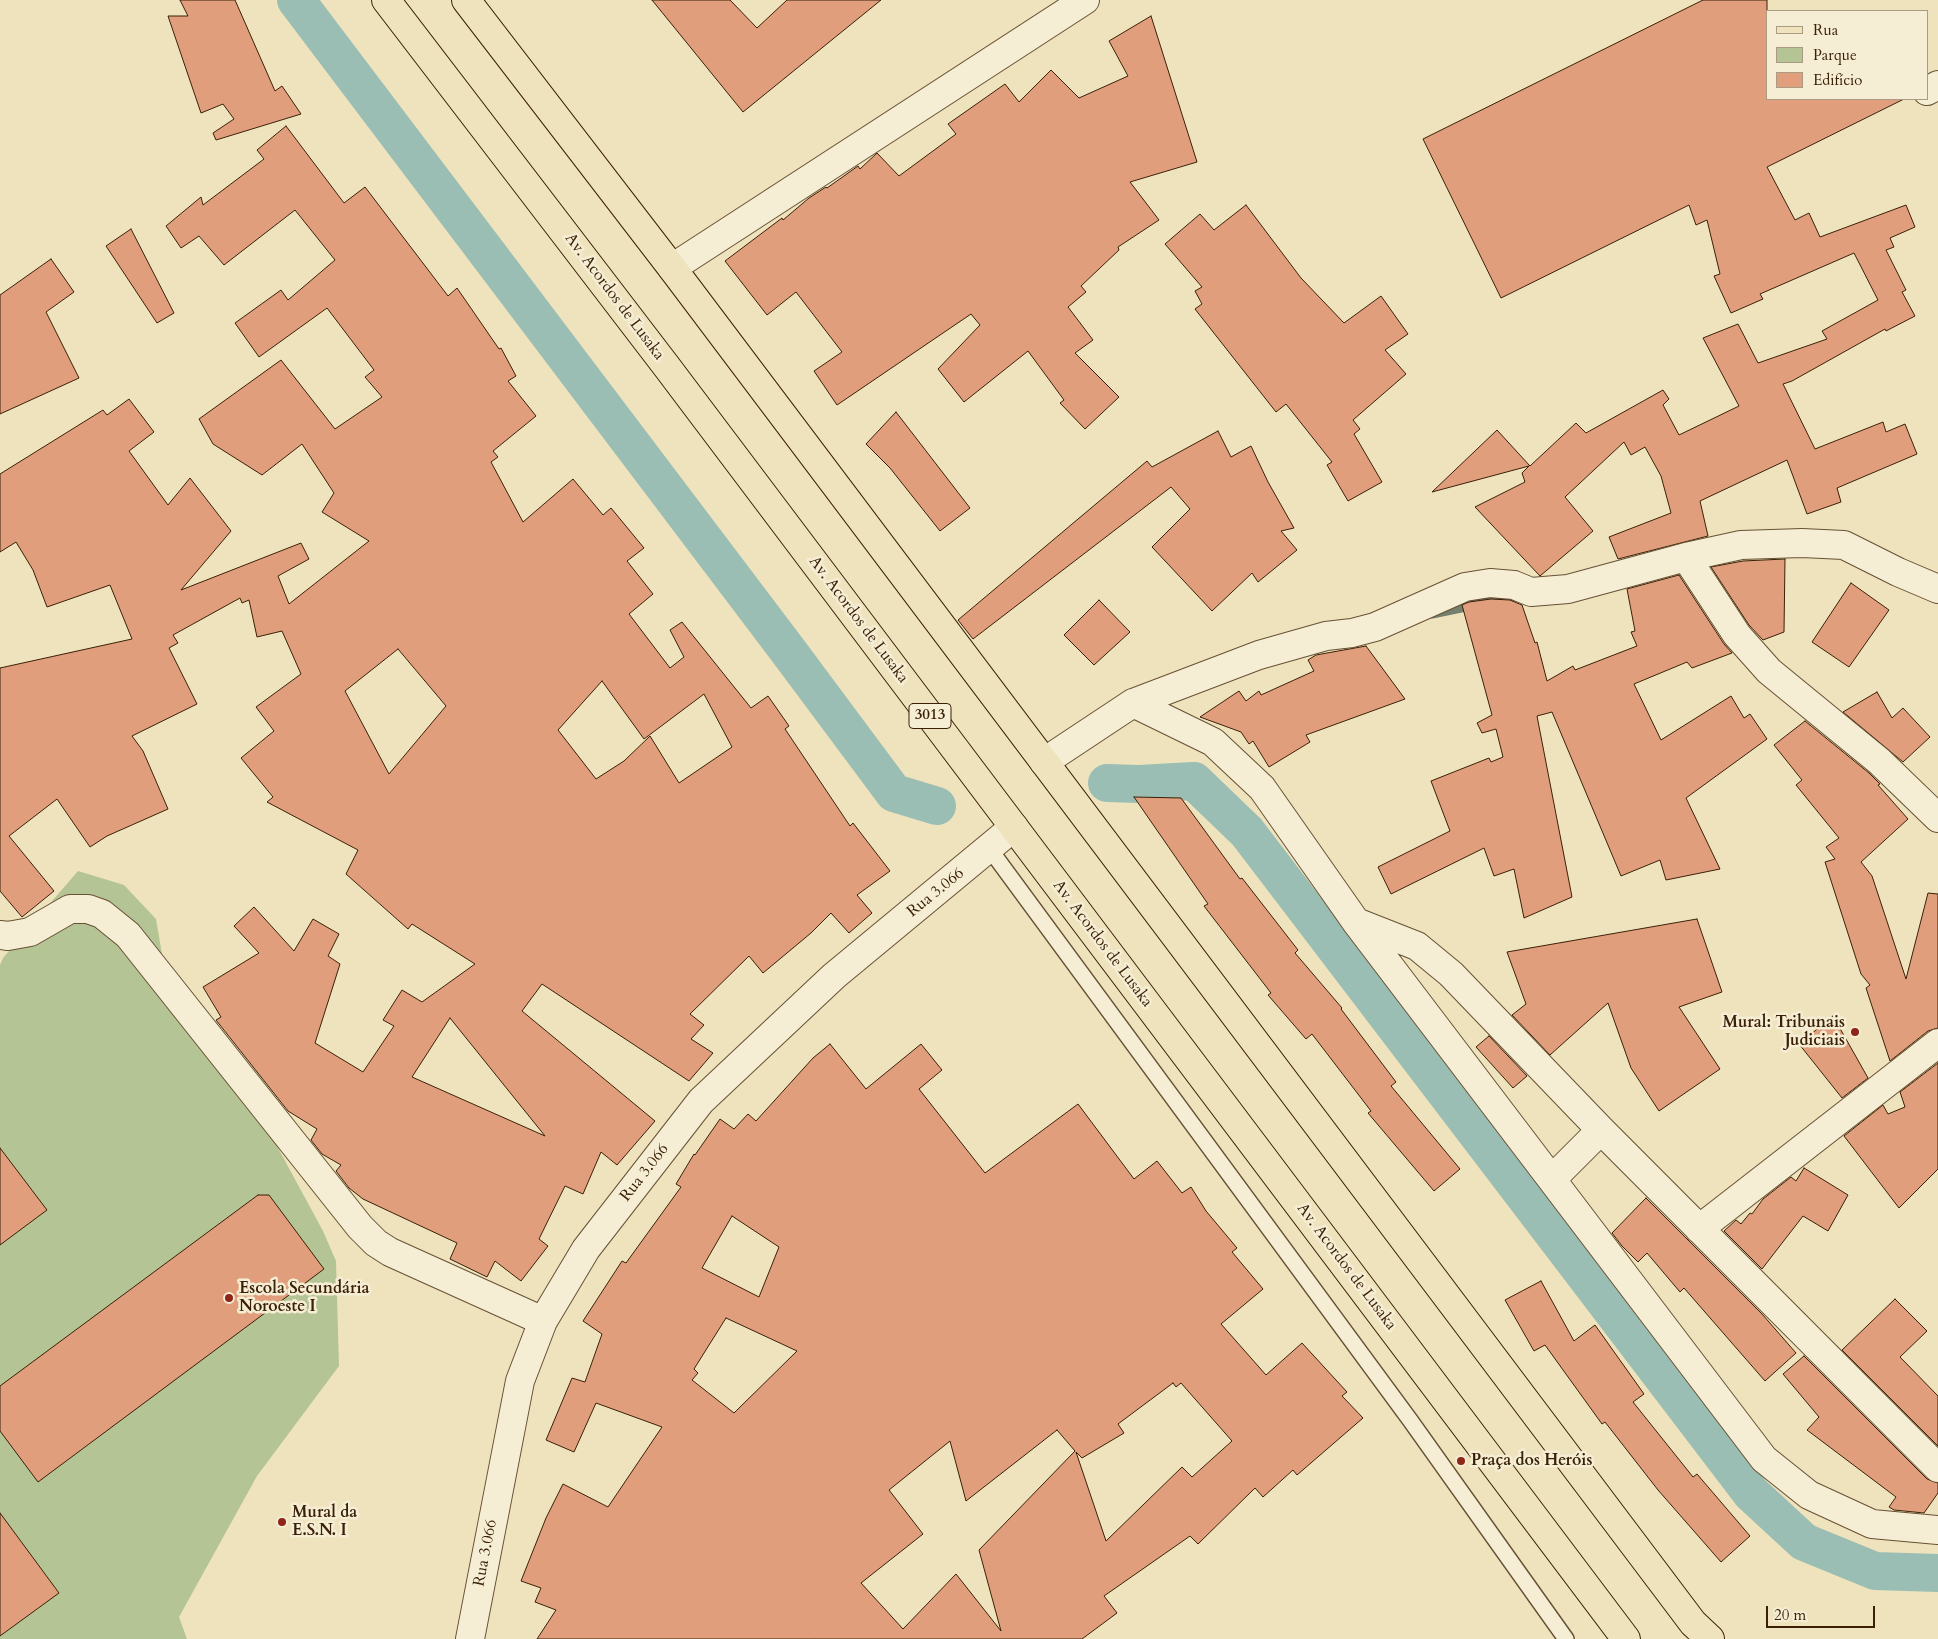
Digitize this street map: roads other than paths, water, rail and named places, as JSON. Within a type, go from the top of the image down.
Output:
[{"type":"main road","name":"Av. Acordos de Lusaka","points":[[386,0],[673,375],[1626,1639]]},
{"type":"main road","points":[[466,0],[672,268],[1693,1623],[1710,1639]]},
{"type":"street","points":[[672,268],[1085,0]]},
{"type":"street","points":[[1044,762],[1133,703],[1259,655],[1326,636],[1374,628],[1465,587],[1490,583],[1514,585],[1531,592],[1568,589],[1741,545],[1802,543],[1844,545],[1898,572],[1938,589]]},
{"type":"street","points":[[1686,558],[1737,635],[1769,671],[1879,761],[1938,818]]},
{"type":"street","points":[[1133,703],[1213,742],[1262,788],[1356,922],[1764,1458],[1809,1495],[1872,1524],[1938,1530]]},
{"type":"street","name":"Rua 3.066","points":[[470,1639],[520,1381],[543,1321],[586,1249],[701,1101],[834,976],[1014,827]]},
{"type":"street","points":[[0,935],[8,936],[30,932],[70,909],[88,909],[102,914],[128,935],[360,1228],[376,1243],[390,1252],[543,1321]]},
{"type":"street","points":[[1356,922],[1416,946],[1451,974],[1601,1130],[1938,1468]]},
{"type":"street","points":[[1699,1229],[1938,1042]]},
{"type":"street","points":[[1552,1179],[1601,1130]]},
{"type":"lane","points":[[989,848],[1404,1412],[1566,1639]]},
{"type":"waterway","points":[[296,0],[894,793],[937,806]]},
{"type":"waterway","points":[[1432,613],[1519,595]]},
{"type":"waterway","points":[[1107,783],[1194,781],[1247,832],[1751,1493],[1804,1542],[1875,1571],[1938,1576]]},
{"type":"waterway","points":[[1107,783],[1139,784],[1194,781],[1247,832],[1751,1493],[1804,1542],[1875,1571],[1938,1573]]},
{"type":"place","name":"Mural: Tribunais Judiciais","points":[[1855,1032]]},
{"type":"place","name":"Escola Secundária Noroeste I","points":[[229,1298]]},
{"type":"place","name":"Praça dos Heróis","points":[[1461,1461]]},
{"type":"place","name":"Mural da E.S.N. I","points":[[282,1522]]}]
